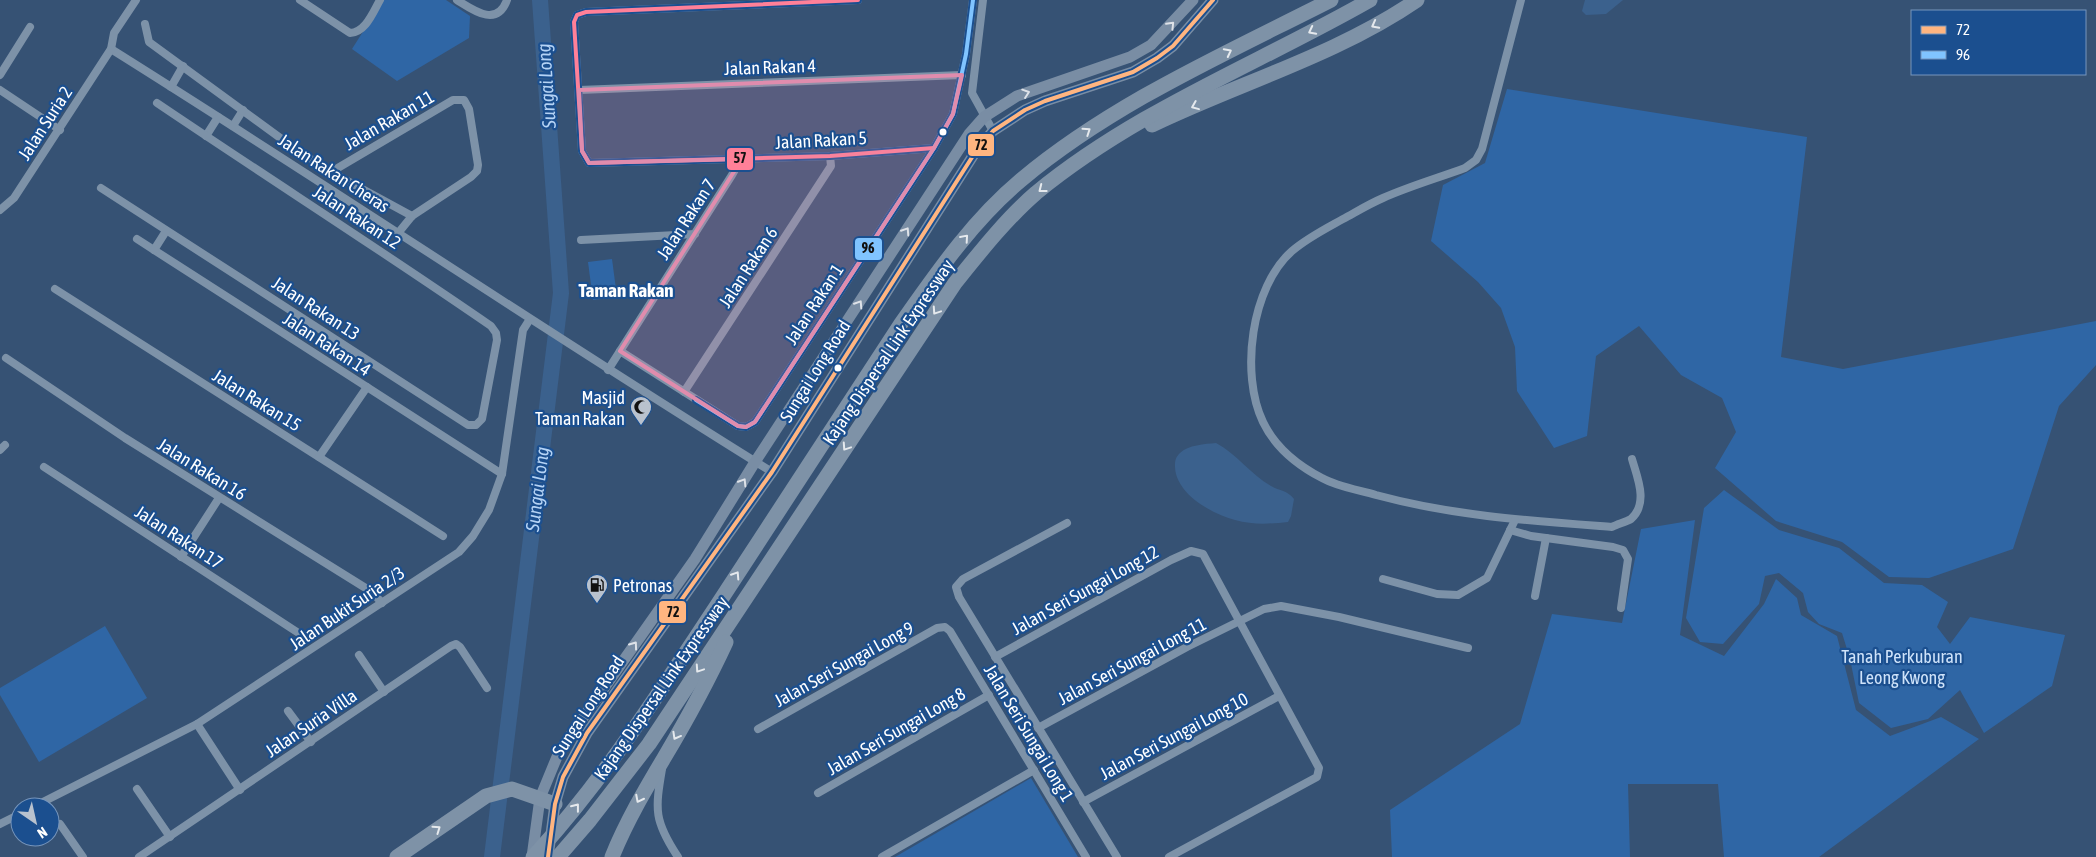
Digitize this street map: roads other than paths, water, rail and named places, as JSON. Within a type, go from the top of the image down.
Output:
[{"type":"highway","name":"Kajang Dispersal Link Expressway","points":[[532,857],[589,791],[662,689],[900,325],[957,247],[999,201],[1020,181],[1060,149],[1156,88],[1331,0]]},
{"type":"highway","name":"Kajang Dispersal Link Expressway","points":[[558,857],[590,820],[649,744],[955,283],[996,234],[1035,194],[1081,159],[1170,104],[1370,0]]},
{"type":"highway","points":[[1081,159],[1172,115],[1260,79],[1351,38],[1401,11],[1417,0]]},
{"type":"highway","points":[[612,857],[642,792],[664,757],[716,662],[745,600]]},
{"type":"highway","points":[[397,857],[486,796],[512,789],[555,804]]},
{"type":"street","name":"Jalan Suria 2","points":[[0,210],[14,198],[60,130],[111,49],[114,34],[136,0]]},
{"type":"street","points":[[300,0],[350,34],[357,33],[363,28],[380,0]]},
{"type":"street","points":[[456,0],[478,13],[494,15],[504,9],[507,0]]},
{"type":"street","points":[[579,90],[574,22],[577,15],[586,12],[858,0]]},
{"type":"street","name":"Jalan Rakan 1","points":[[684,392],[738,426],[746,426],[755,422],[934,148],[953,114],[962,75],[973,0]]},
{"type":"street","points":[[983,0],[972,93],[993,131]]},
{"type":"street","name":"Sungai Long Road","points":[[532,857],[540,798],[559,752],[695,559],[755,462],[962,145],[984,117],[1017,96],[1130,57],[1151,45],[1193,0]]},
{"type":"street","name":"Sungai Long Road","points":[[548,857],[555,804],[563,777],[587,733],[772,472],[976,151],[993,131],[1025,110],[1045,101],[1133,72],[1157,58],[1173,46],[1213,0]]},
{"type":"street","points":[[1521,0],[1482,149],[1476,160],[1465,168],[1383,198],[1317,233],[1289,254],[1264,291],[1252,335],[1251,373],[1263,422],[1280,447],[1295,462],[1323,479],[1417,506],[1484,517],[1612,527],[1631,518],[1641,503],[1640,488],[1632,458]]},
{"type":"street","points":[[145,24],[149,42],[294,148],[331,172],[412,216],[399,232]]},
{"type":"street","points":[[0,75],[30,26]]},
{"type":"street","name":"Jalan Rakan Cheras","points":[[111,49],[399,232],[592,360],[772,472]]},
{"type":"street","points":[[171,87],[183,66]]},
{"type":"street","name":"Jalan Rakan 4","points":[[579,90],[962,75]]},
{"type":"street","points":[[0,90],[60,130]]},
{"type":"street","name":"Jalan Rakan 5","points":[[579,90],[582,151],[589,163],[830,156],[934,148]]},
{"type":"street","name":"Jalan Rakan 11","points":[[331,172],[453,100],[464,100],[469,109],[478,165],[477,172],[412,216]]},
{"type":"street","name":"Jalan Rakan 12","points":[[157,103],[391,256],[491,326],[496,333],[497,340],[489,382]]},
{"type":"street","points":[[233,126],[243,110]]},
{"type":"street","points":[[206,136],[218,117]]},
{"type":"street","name":"Jalan Rakan 6","points":[[684,392],[831,166],[830,156]]},
{"type":"street","name":"Jalan Rakan 7","points":[[608,370],[737,166],[737,159]]},
{"type":"street","name":"Jalan Rakan 13","points":[[102,188],[468,425],[476,425],[482,420],[489,382]]},
{"type":"street","points":[[154,250],[166,231]]},
{"type":"street","points":[[581,240],[695,234]]},
{"type":"street","name":"Jalan Rakan 14","points":[[136,239],[502,474]]},
{"type":"street","name":"Jalan Rakan 15","points":[[55,289],[444,536]]},
{"type":"street","name":"Jalan Bukit Suria 2/3","points":[[53,797],[197,724],[459,552],[473,536],[489,510],[502,474],[523,330],[530,319]]},
{"type":"street","points":[[620,351],[684,392]]},
{"type":"street","name":"Jalan Rakan 16","points":[[6,358],[125,438],[372,592],[382,603]]},
{"type":"street","points":[[319,457],[367,387]]},
{"type":"street","name":"Jalan Rakan 17","points":[[44,467],[297,632]]},
{"type":"street","points":[[181,557],[220,498]]},
{"type":"street","points":[[1383,579],[1437,594],[1458,595],[1487,578],[1515,520]]},
{"type":"street","points":[[1067,523],[963,578],[956,587],[959,597],[1117,857]]},
{"type":"street","points":[[1510,530],[1546,538],[1623,550],[1628,559],[1621,608]]},
{"type":"street","points":[[1535,596],[1546,538]]},
{"type":"street","name":"Jalan Seri Sungai Long 12","points":[[995,657],[1171,560],[1191,551],[1203,554],[1239,620]]},
{"type":"street","name":"Jalan Seri Sungai Long 11","points":[[1038,728],[1239,620],[1264,609],[1280,606],[1468,648]]},
{"type":"street","points":[[1169,857],[1317,777],[1319,768],[1239,620]]},
{"type":"street","name":"Jalan Seri Sungai Long 1","points":[[945,627],[950,631],[1086,857]]},
{"type":"street","name":"Jalan Seri Sungai Long 9","points":[[758,729],[937,628],[945,627]]},
{"type":"street","name":"Jalan Suria Villa","points":[[139,857],[451,646],[456,644],[460,647],[487,688]]},
{"type":"street","points":[[359,655],[384,692]]},
{"type":"street","name":"Jalan Seri Sungai Long 8","points":[[818,793],[989,695]]},
{"type":"street","name":"Jalan Seri Sungai Long 10","points":[[1083,802],[1279,696]]},
{"type":"street","points":[[288,711],[311,742]]},
{"type":"street","points":[[197,724],[240,790]]},
{"type":"street","points":[[664,757],[657,812],[664,836],[678,857]]},
{"type":"street","points":[[882,857],[1034,770]]},
{"type":"street","points":[[137,789],[170,837]]},
{"type":"street","points":[[60,824],[83,857]]},
{"type":"waterway","name":"Sungai Long","points":[[492,857],[561,293],[540,0]]},
{"type":"place","name":"Masjid Taman Rakan","points":[[641,426]]},
{"type":"place","name":"Petronas","points":[[597,604]]},
{"type":"district","name":"Taman Rakan","points":[[626,290]]},
{"type":"park label","name":"Tanah Perkuburan Leong Kwong","points":[[1902,666]]}]
